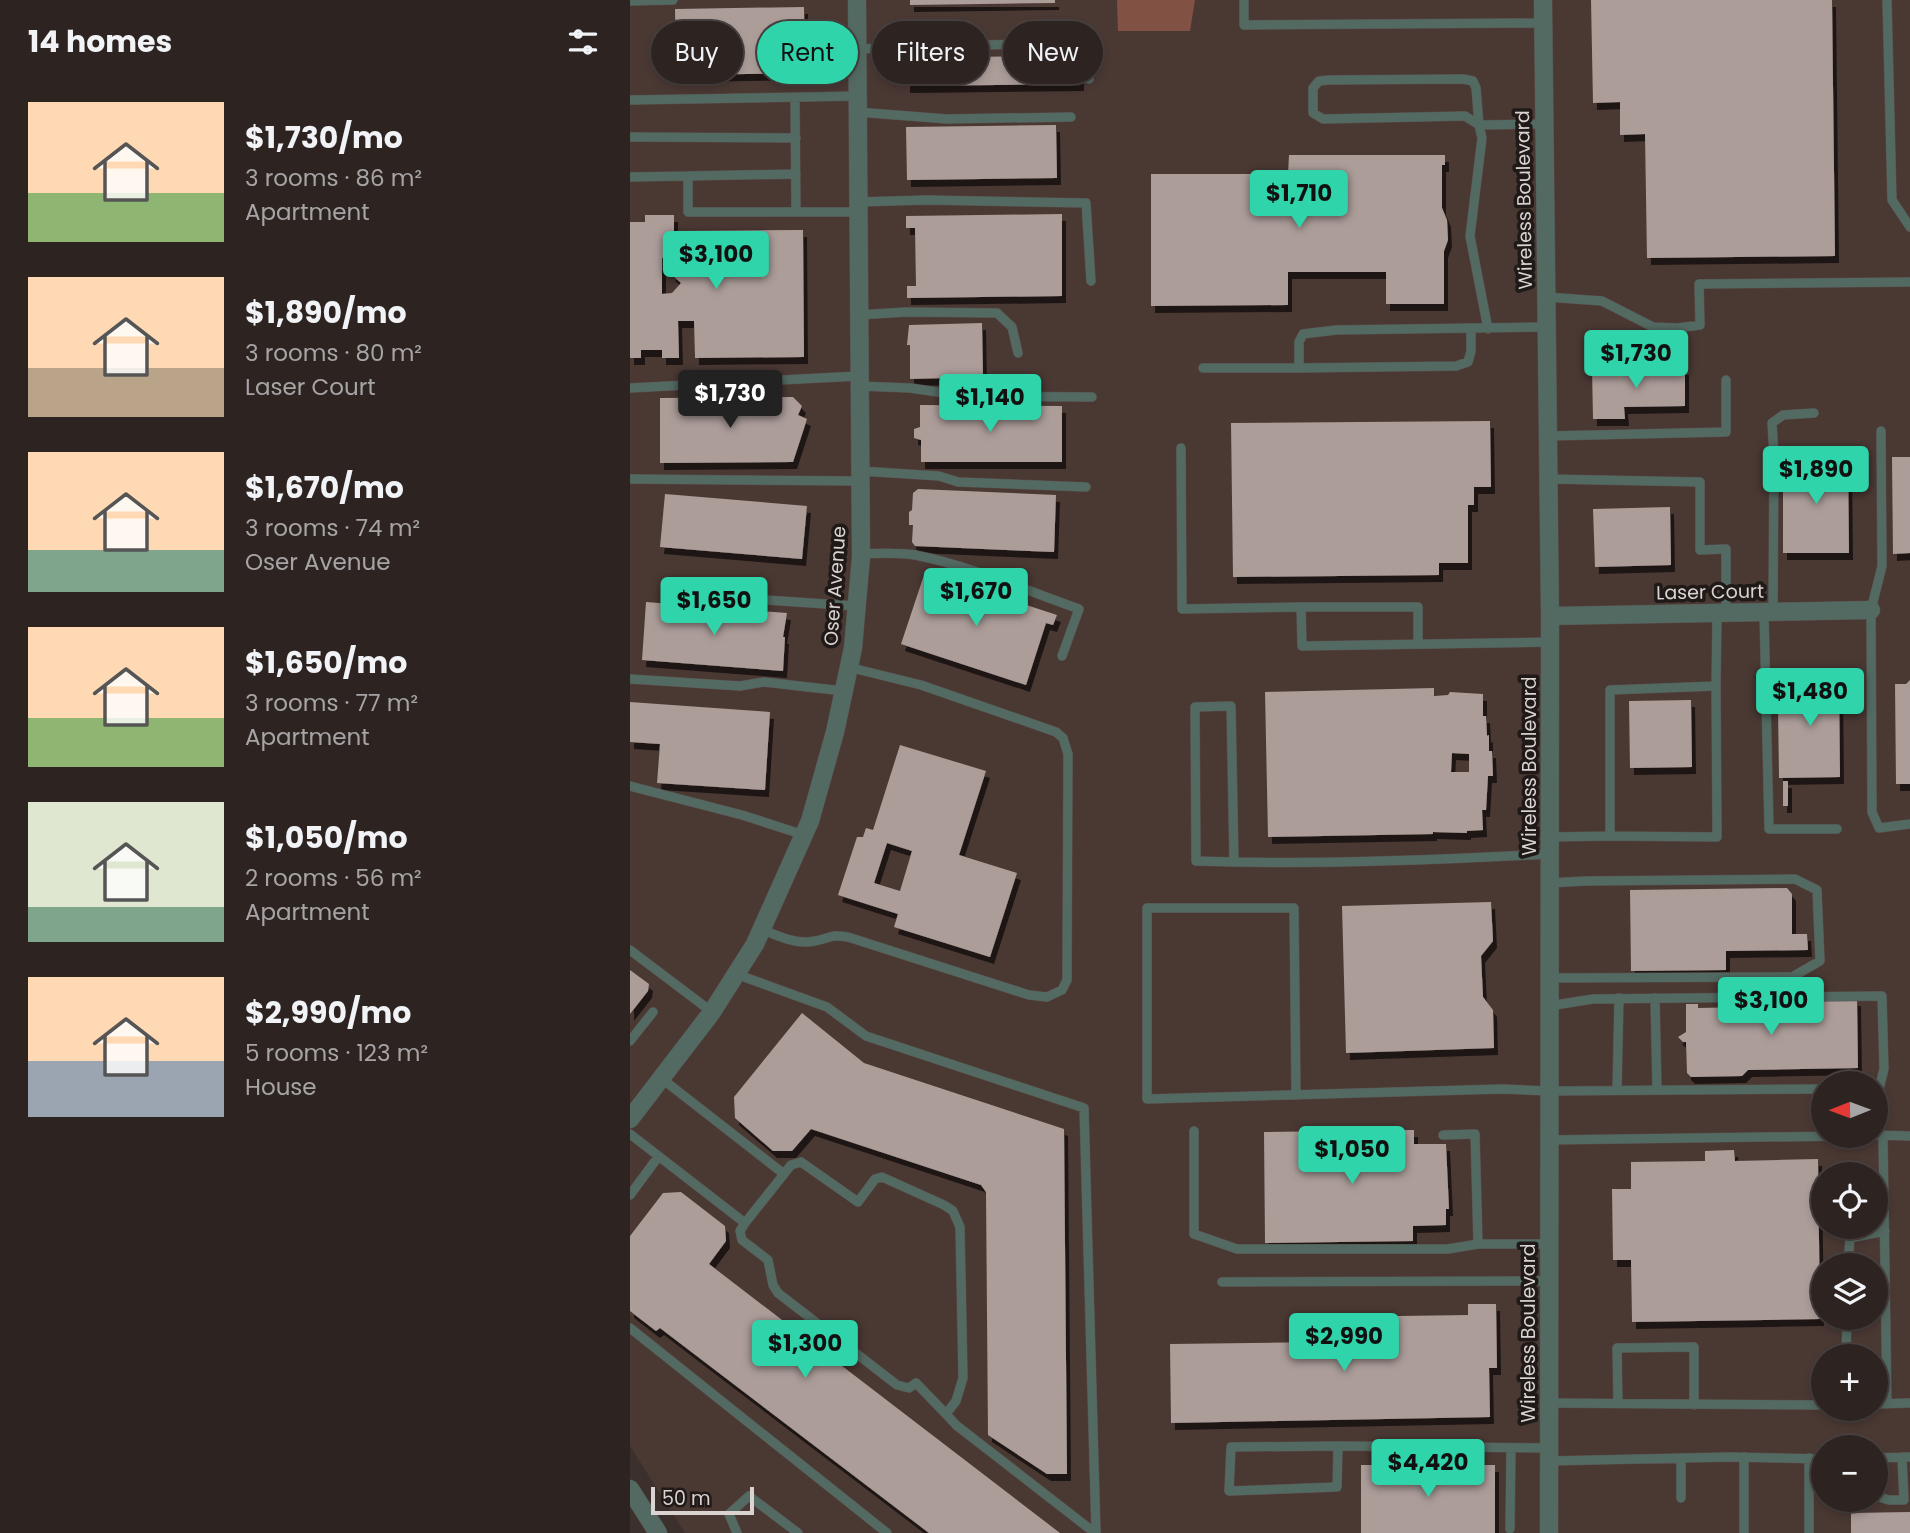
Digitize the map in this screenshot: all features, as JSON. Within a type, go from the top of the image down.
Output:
[{"type":"street","name":"Oser Avenue","points":[[857,0],[857,21]]},
{"type":"street","name":"Wireless Boulevard","points":[[1543,0],[1550,616],[1549,1533]]},
{"type":"street","name":"Oser Avenue","points":[[631,1114],[712,1012],[761,929],[814,808],[843,691],[861,554],[857,84]]},
{"type":"street","name":"Laser Court","points":[[1550,616],[1871,610]]},
{"type":"street","points":[[630,1489],[658,1533]]},
{"type":"lane","points":[[630,1],[673,0]]},
{"type":"lane","points":[[1244,0],[1244,25],[1543,23]]},
{"type":"lane","points":[[1887,0],[1892,200],[1910,227]]},
{"type":"lane","points":[[858,49],[1003,44]]},
{"type":"lane","points":[[1488,328],[1470,236],[1482,138],[1479,125],[1476,88],[1473,81],[1329,80],[1319,81],[1312,88],[1313,113],[1323,118],[1465,116],[1479,125],[1544,124]]},
{"type":"lane","points":[[795,98],[796,212]]},
{"type":"lane","points":[[630,100],[795,98],[857,104],[947,119],[1071,117]]},
{"type":"lane","points":[[630,137],[796,138]]},
{"type":"lane","points":[[630,177],[796,174]]},
{"type":"lane","points":[[688,176],[688,212],[796,212],[927,200],[1086,203],[1091,281]]},
{"type":"lane","points":[[1546,297],[1602,301],[1653,327],[1678,327],[1700,325],[1699,284],[1910,282]]},
{"type":"lane","points":[[859,315],[906,312],[997,313],[1012,327],[1018,353]]},
{"type":"lane","points":[[1299,368],[1298,342],[1303,334],[1336,330],[1546,327]]},
{"type":"lane","points":[[1203,368],[1457,366],[1468,362],[1471,329]]},
{"type":"lane","points":[[1548,436],[1726,432],[1726,380]]},
{"type":"lane","points":[[630,388],[859,381],[965,396],[1092,397]]},
{"type":"lane","points":[[1814,413],[1783,415],[1772,423],[1774,456],[1768,612],[1769,829],[1837,829]]},
{"type":"lane","points":[[1881,431],[1882,566],[1871,610],[1872,812],[1879,828],[1910,824]]},
{"type":"lane","points":[[1181,448],[1182,609],[1418,607],[1418,644]]},
{"type":"lane","points":[[630,479],[939,476],[958,482],[1086,487]]},
{"type":"lane","points":[[1234,862],[1231,706],[1195,707],[1196,861],[1234,862],[1423,860],[1550,846],[1610,836],[1717,837],[1716,686],[1726,549],[1700,550],[1700,482],[1548,479]]},
{"type":"lane","points":[[861,554],[913,555],[948,564],[1079,609],[1062,656]]},
{"type":"lane","points":[[737,598],[856,606]]},
{"type":"lane","points":[[1301,607],[1302,646],[1550,642]]},
{"type":"lane","points":[[761,929],[789,941],[814,942],[833,935],[848,937],[1028,995],[1047,997],[1062,990],[1067,980],[1068,754],[1063,738],[1056,732],[921,685],[848,667]]},
{"type":"lane","points":[[630,679],[740,686],[764,682],[843,691]]},
{"type":"lane","points":[[1610,836],[1610,690],[1716,686]]},
{"type":"lane","points":[[630,786],[743,815],[804,835]]},
{"type":"lane","points":[[1549,883],[1795,880],[1817,890],[1820,961],[1792,977],[1549,978]]},
{"type":"lane","points":[[1296,1095],[1294,908],[1147,908],[1147,1099],[1296,1095],[1502,1089],[1811,1089]]},
{"type":"lane","points":[[630,950],[712,1012]]},
{"type":"lane","points":[[736,974],[827,1007],[866,1036],[1084,1108],[1095,1533]]},
{"type":"lane","points":[[1549,1006],[1619,998],[1882,996],[1884,1071]]},
{"type":"lane","points":[[1617,1090],[1619,998]]},
{"type":"lane","points":[[1656,998],[1657,1090]]},
{"type":"lane","points":[[630,1041],[653,1012]]},
{"type":"lane","points":[[661,1078],[783,1174]]},
{"type":"lane","points":[[1194,1131],[1194,1234],[1237,1249],[1448,1249],[1478,1244],[1549,1244]]},
{"type":"lane","points":[[630,1134],[746,1223]]},
{"type":"lane","points":[[1443,1135],[1475,1134],[1478,1244]]},
{"type":"lane","points":[[1549,1140],[1811,1136]]},
{"type":"lane","points":[[1888,1136],[1910,1136]]},
{"type":"lane","points":[[630,1195],[657,1157]]},
{"type":"lane","points":[[946,1414],[956,1401],[963,1378],[960,1227],[953,1211],[882,1177],[875,1179],[858,1202],[801,1162],[791,1166],[740,1231],[741,1240],[768,1260],[773,1285],[778,1293],[897,1385],[909,1388],[916,1383],[956,1425],[1095,1533]]},
{"type":"lane","points":[[1885,1239],[1886,1344]]},
{"type":"lane","points":[[1222,1282],[1549,1281]]},
{"type":"lane","points":[[630,1328],[887,1533]]},
{"type":"lane","points":[[1618,1404],[1617,1348],[1694,1347],[1694,1405]]},
{"type":"lane","points":[[1549,1403],[1811,1405]]},
{"type":"lane","points":[[1888,1404],[1910,1403]]},
{"type":"lane","points":[[1338,1446],[1337,1488],[1229,1491],[1231,1447],[1338,1446],[1511,1448],[1549,1454],[1809,1458],[1809,1533]]},
{"type":"lane","points":[[1510,1529],[1511,1448]]},
{"type":"lane","points":[[1744,1457],[1744,1533]]},
{"type":"lane","points":[[1888,1458],[1906,1457],[1907,1500],[1888,1500]]},
{"type":"lane","points":[[1681,1458],[1681,1498]]},
{"type":"lane","points":[[737,1533],[729,1514],[749,1496],[798,1533]]},
{"type":"shaded area","points":[[630,0],[1910,0],[1910,1533],[685,1533],[630,1446]]},
{"type":"shaded area","points":[[1117,0],[1195,0],[1190,31],[1118,31]]},
{"type":"building","points":[[910,0],[1055,0],[1055,3],[910,5]]},
{"type":"building","points":[[1591,0],[1832,0],[1835,256],[1647,258],[1645,134],[1620,135],[1620,102],[1593,103]]},
{"type":"building","points":[[804,7],[804,21],[757,21],[757,74],[743,74],[743,21],[675,21],[675,9]]},
{"type":"building","points":[[1003,56],[1003,84],[1080,84],[906,86],[989,84],[989,57]]},
{"type":"building","points":[[1056,125],[1057,178],[907,180],[906,127]]},
{"type":"building","points":[[1289,155],[1445,155],[1445,165],[1442,165],[1442,208],[1447,220],[1448,240],[1444,251],[1444,304],[1386,304],[1386,272],[1288,272],[1288,305],[1151,306],[1151,174],[1288,174]]},
{"type":"building","points":[[1062,214],[1062,296],[907,298],[907,286],[916,286],[915,228],[906,228],[906,216]]},
{"type":"building","points":[[645,215],[674,215],[674,231],[803,230],[804,357],[695,358],[694,321],[678,321],[679,358],[662,358],[662,350],[641,350],[641,358],[630,358],[630,222],[645,222]],"holes":[[[691,257],[691,267],[688,270],[682,263],[671,274],[681,283],[672,293],[662,294],[662,258]]]},
{"type":"building","points":[[982,323],[983,377],[910,379],[910,345],[907,345],[909,325]]},
{"type":"building","points":[[1592,368],[1685,368],[1685,406],[1624,407],[1625,419],[1593,419]]},
{"type":"building","points":[[793,397],[802,406],[798,415],[807,419],[793,462],[660,463],[660,398]]},
{"type":"building","points":[[920,405],[1062,406],[1062,462],[921,462],[921,440],[914,438],[914,429],[920,427]]},
{"type":"building","points":[[1490,421],[1491,487],[1474,487],[1474,505],[1468,505],[1468,563],[1439,563],[1439,575],[1233,577],[1231,423]]},
{"type":"building","points":[[1892,457],[1910,457],[1910,553],[1893,554]]},
{"type":"building","points":[[1783,458],[1848,458],[1849,553],[1783,553]]},
{"type":"building","points":[[918,489],[1056,495],[1054,552],[915,546],[912,542],[913,525],[909,525],[909,512],[912,510],[913,493]]},
{"type":"building","points":[[665,494],[807,506],[802,559],[660,547]]},
{"type":"building","points":[[1670,507],[1671,565],[1595,567],[1593,509]]},
{"type":"building","points":[[925,572],[1057,615],[1053,625],[1046,623],[1026,685],[901,644]]},
{"type":"building","points":[[646,602],[787,613],[783,637],[783,671],[642,660]]},
{"type":"building","points":[[1823,672],[1823,681],[1839,681],[1840,777],[1779,778],[1778,708],[1787,708],[1787,673]]},
{"type":"building","points":[[1910,680],[1910,784],[1896,784],[1895,684],[1906,684]]},
{"type":"building","points":[[1434,688],[1434,696],[1448,695],[1450,692],[1483,694],[1483,716],[1486,716],[1489,751],[1492,751],[1493,776],[1488,776],[1486,810],[1482,810],[1483,830],[1467,833],[1268,837],[1265,692]],"holes":[[[1452,753],[1469,754],[1469,772],[1451,772]]]},
{"type":"building","points":[[1691,700],[1692,767],[1630,768],[1629,701]]},
{"type":"building","points":[[630,702],[770,712],[765,790],[657,783],[660,744],[630,742]]},
{"type":"building","points":[[900,745],[986,771],[959,855],[1017,873],[990,957],[894,927],[898,914],[838,895],[857,837],[863,837],[866,828],[873,830]],"holes":[[[887,843],[912,851],[900,891],[874,883]]]},
{"type":"building","points":[[1783,781],[1788,781],[1788,806],[1783,806]]},
{"type":"building","points":[[1787,888],[1792,894],[1792,934],[1807,934],[1808,950],[1726,951],[1726,970],[1631,971],[1630,890]]},
{"type":"building","points":[[1491,902],[1493,941],[1481,956],[1483,997],[1493,1010],[1494,1048],[1346,1053],[1342,906]]},
{"type":"building","points":[[630,970],[649,984],[648,991],[630,1014]]},
{"type":"building","points":[[1857,999],[1858,1068],[1748,1070],[1742,1076],[1691,1077],[1687,1073],[1686,1042],[1678,1037],[1686,1032],[1686,1004],[1698,1004],[1698,1008],[1746,1007],[1749,1000]]},
{"type":"building","points":[[802,1013],[864,1063],[1064,1129],[1067,1474],[1047,1474],[988,1435],[986,1192],[981,1185],[811,1129],[792,1151],[773,1151],[735,1118],[734,1097]]},
{"type":"building","points":[[1414,1130],[1414,1144],[1446,1144],[1449,1209],[1446,1209],[1446,1225],[1413,1226],[1413,1241],[1265,1243],[1264,1132]]},
{"type":"building","points":[[1734,1150],[1735,1161],[1818,1159],[1818,1162],[1811,1162],[1811,1239],[1819,1239],[1819,1253],[1811,1253],[1811,1319],[1632,1322],[1631,1260],[1613,1260],[1612,1189],[1631,1189],[1631,1162],[1705,1161],[1705,1151]]},
{"type":"building","points":[[681,1192],[725,1226],[726,1241],[709,1264],[1060,1533],[929,1533],[660,1328],[656,1331],[630,1311],[630,1236],[663,1193]]},
{"type":"building","points":[[1468,1304],[1496,1304],[1497,1368],[1489,1368],[1490,1417],[1171,1423],[1170,1344],[1331,1342],[1331,1317],[1468,1315]]},
{"type":"building","points":[[1361,1465],[1495,1465],[1495,1533],[1361,1533]]},
{"type":"building","points":[[1910,1512],[1910,1533],[1851,1533],[1851,1513]]}]
